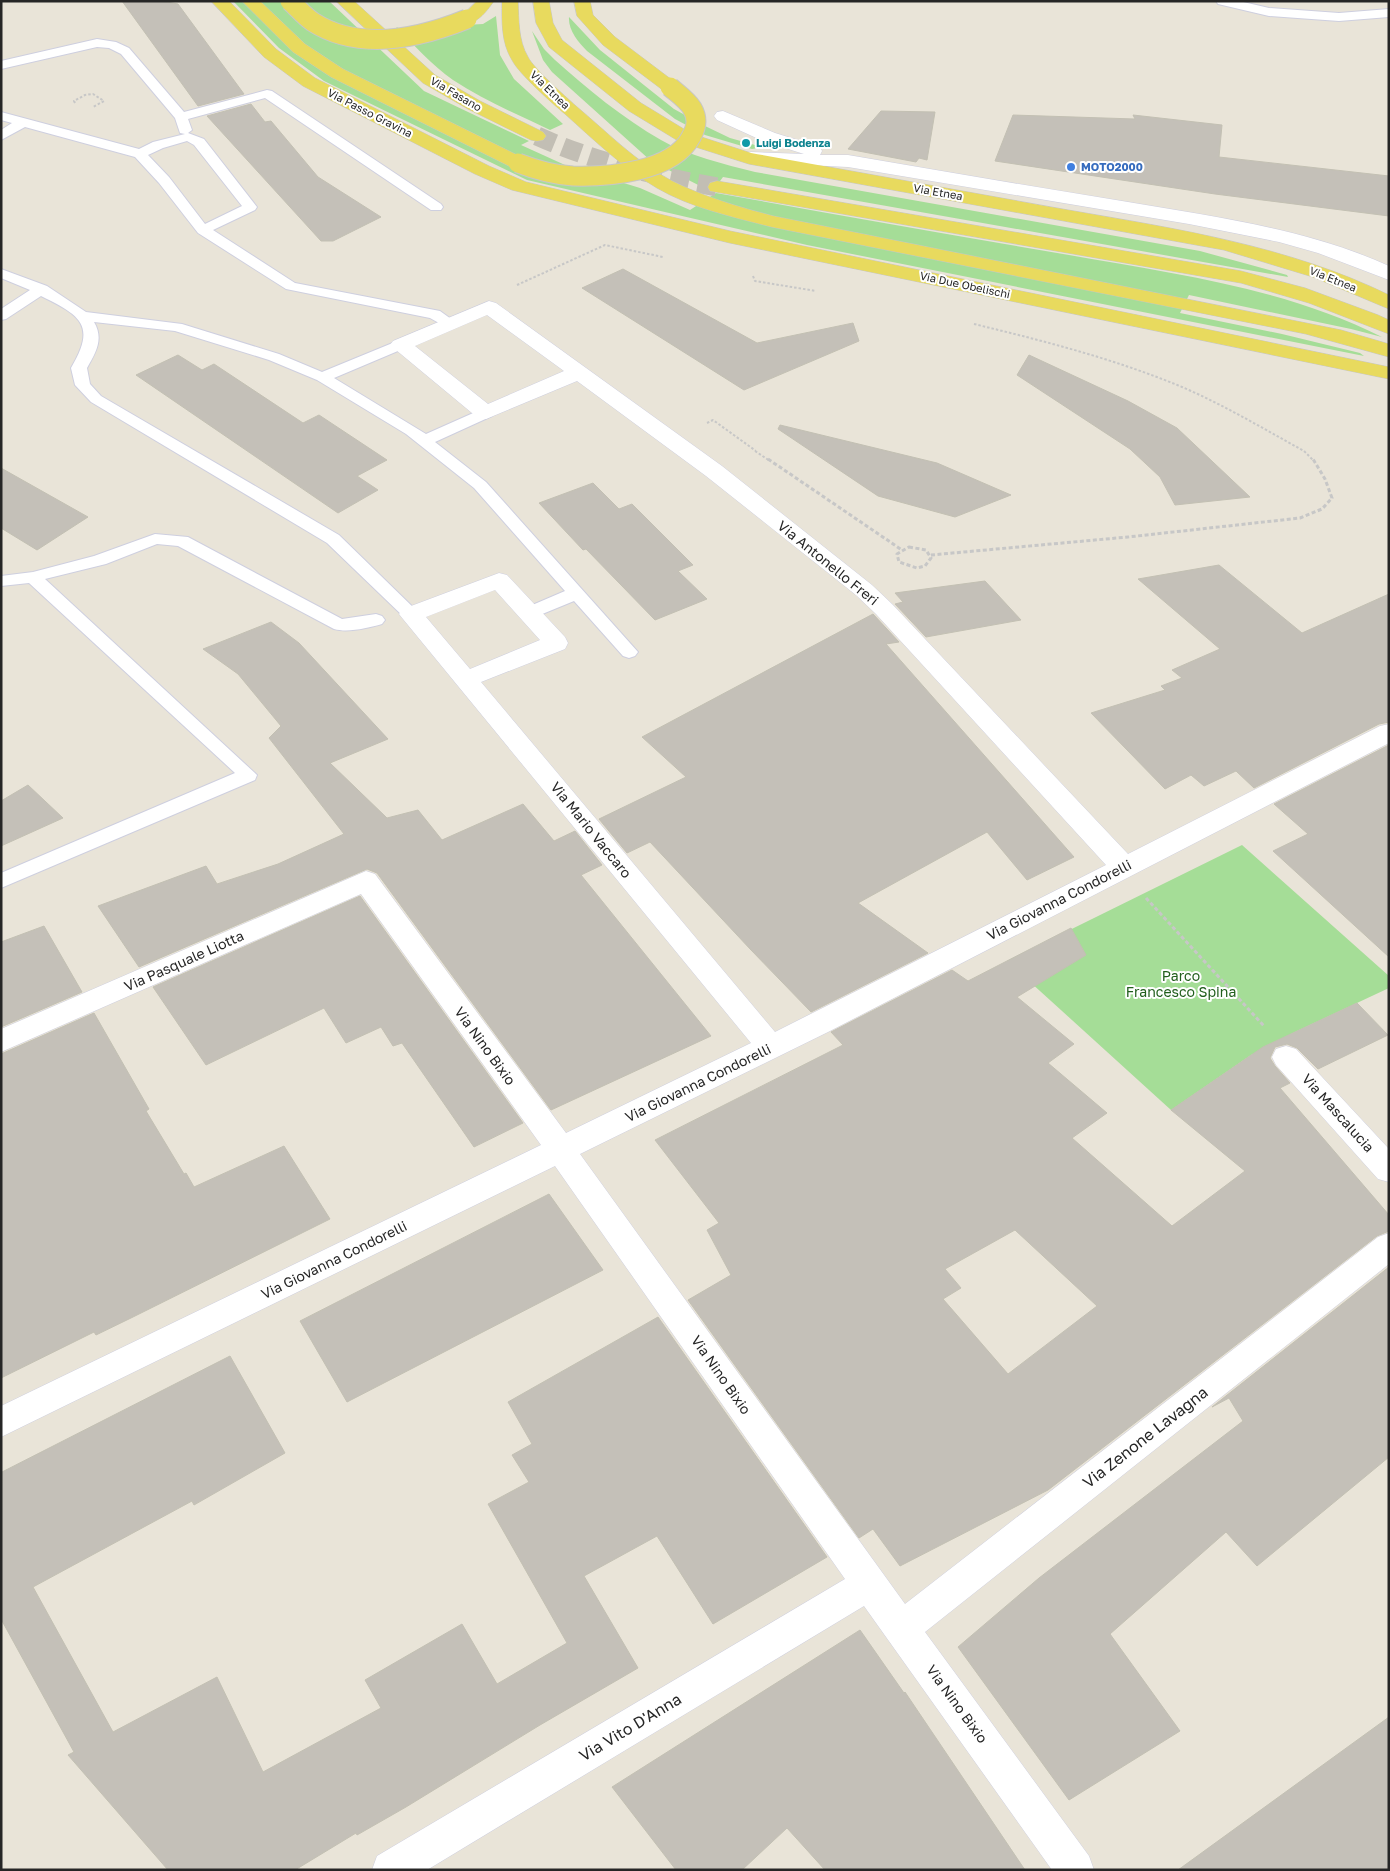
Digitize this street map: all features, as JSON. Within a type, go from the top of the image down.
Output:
[{"type":"main road","name":"Via Passo Gravina","points":[[219,1],[270,54],[309,82],[482,170],[519,186],[543,193]]},
{"type":"main road","name":"Via Passo Gravina","points":[[250,1],[299,48],[337,73],[518,164],[548,173],[587,176],[629,172],[661,162],[686,145],[693,135],[696,124],[695,114],[687,102],[670,87],[609,41],[585,16],[582,1]]},
{"type":"main road","points":[[290,1],[314,23],[323,28],[366,38],[414,36],[446,28],[467,19],[477,12],[486,1]]},
{"type":"main road","name":"Via Fasano","points":[[344,1],[429,79],[456,96],[537,136]]},
{"type":"main road","name":"Via Etnea","points":[[510,1],[511,36],[520,60],[545,86],[629,161],[664,184],[711,194],[1241,277],[1331,302],[1389,328]]},
{"type":"main road","name":"Via Etnea","points":[[541,1],[541,14],[547,30],[555,43],[654,120],[687,139],[749,158],[1244,248],[1285,260],[1325,275],[1389,303]]},
{"type":"main road","name":"Via Due Obelischi","points":[[543,193],[730,237],[1389,374]]},
{"type":"main road","name":"Via Due Obelischi","points":[[711,194],[772,221],[1333,334],[1389,351]]},
{"type":"street","points":[[723,116],[769,137],[848,161],[1189,218],[1282,237],[1333,252],[1388,274]]},
{"type":"street","points":[[749,158],[848,161]]},
{"type":"street","name":"Via Antonello Freri","points":[[451,324],[489,308],[714,471],[864,590],[884,609],[1124,866]]},
{"type":"street","points":[[451,324],[400,345],[486,413],[577,373]]},
{"type":"street","points":[[411,614],[499,580],[556,643],[467,679]]},
{"type":"street","name":"Via Mario Vaccaro","points":[[411,614],[467,679],[770,1047]]},
{"type":"street","name":"Via Giovanna Condorelli","points":[[1,1422],[770,1047],[1389,732]]},
{"type":"street","name":"Via Pasquale Liotta","points":[[1,1041],[366,881]]},
{"type":"street","name":"Via Nino Bixio","points":[[366,881],[561,1150],[1075,1870]]},
{"type":"street","name":"Via Mascalucia","points":[[1286,1056],[1389,1170]]},
{"type":"street","name":"Via Zenone Lavagna","points":[[902,1628],[1389,1246]]},
{"type":"street","name":"Via Vito D'Anna","points":[[391,1870],[869,1584]]},
{"type":"lane","points":[[1222,1],[1269,12],[1339,17],[1389,13]]},
{"type":"lane","points":[[1,65],[97,43],[112,45],[125,51],[181,117],[188,137]]},
{"type":"lane","points":[[181,117],[267,94],[436,207]]},
{"type":"lane","points":[[1,116],[140,154],[164,180],[203,230],[291,286],[435,314],[451,324]]},
{"type":"lane","points":[[1,136],[23,122]]},
{"type":"lane","points":[[140,154],[158,145],[188,137],[199,142],[250,207],[203,230]]},
{"type":"lane","points":[[1,273],[42,290],[85,316],[177,327],[274,357],[322,377],[412,430],[480,485],[629,652]]},
{"type":"lane","points":[[1,316],[42,290]]},
{"type":"lane","points":[[85,316],[92,330],[90,349],[79,368],[83,386],[96,399],[333,539],[411,614]]},
{"type":"lane","points":[[322,377],[400,345]]},
{"type":"lane","points":[[424,441],[486,413]]},
{"type":"lane","points":[[1,581],[34,577],[100,560],[155,539],[182,541],[340,625],[376,620]]},
{"type":"lane","points":[[1,881],[248,776],[34,577]]},
{"type":"lane","points":[[529,612],[577,593]]},
{"type":"path","points":[[516,285],[605,245],[670,259]]},
{"type":"path","points":[[745,275],[755,277],[755,281],[818,292]]},
{"type":"path","points":[[930,555],[1128,537],[1300,518],[1322,510],[1332,498],[1330,490],[1312,459],[1304,451],[1200,396],[1165,381],[1055,343],[970,323]]},
{"type":"path","points":[[706,424],[713,420],[902,550]]},
{"type":"path","points":[[750,454],[756,451]]},
{"type":"path","points":[[909,547],[918,547],[926,550],[930,555],[931,561],[918,568],[910,568],[897,560],[897,554],[902,550],[909,547]]},
{"type":"path","points":[[1144,896],[1278,1041],[1286,1056]]},
{"type":"green space","points":[[233,1],[329,1],[424,91],[529,141],[521,145],[565,165],[640,188],[690,210],[716,193],[1189,276],[1307,306],[1345,320],[1382,337],[1189,295],[1180,313],[1282,334],[1360,353],[1364,356],[807,245],[527,180],[324,81],[279,48]]},
{"type":"green space","points":[[496,16],[500,55],[514,79],[563,124],[550,130],[476,94],[438,68],[396,27],[414,34],[465,25],[483,24]]},
{"type":"green space","points":[[569,17],[600,50],[674,109],[730,138],[755,145],[758,148],[752,149],[705,135],[675,119],[587,51],[572,31]]},
{"type":"green space","points":[[532,31],[544,49],[555,60],[619,113],[672,146],[707,159],[755,172],[1200,251],[1287,275],[1288,277],[723,177],[712,192],[651,161],[552,72],[543,60]]},
{"type":"green space","name":"Parco Francesco Spina","points":[[1242,845],[1389,976],[1389,988],[1251,1055],[1171,1110],[1007,961]]},
{"type":"building","points":[[122,1],[161,1],[178,4],[244,94],[198,106]]},
{"type":"building","points":[[251,104],[265,122],[271,121],[318,177],[381,217],[333,241],[321,241],[207,116]]},
{"type":"building","points":[[881,111],[935,112],[927,160],[919,158],[916,162],[848,149]]},
{"type":"building","points":[[1013,115],[1135,119],[1133,115],[1222,125],[1219,157],[1389,176],[1389,216],[1215,194],[995,161]]},
{"type":"building","points":[[623,269],[757,343],[853,323],[859,341],[744,390],[582,288]]},
{"type":"building","points":[[178,355],[202,370],[214,364],[303,423],[319,415],[387,460],[357,476],[378,490],[338,513],[136,375]]},
{"type":"building","points":[[1029,355],[1128,401],[1177,428],[1250,497],[1175,505],[1160,477],[1130,449],[1017,375]]},
{"type":"building","points":[[780,425],[937,463],[1011,495],[955,517],[878,496],[778,429]]},
{"type":"building","points":[[1,468],[88,517],[37,550],[1,528]]},
{"type":"building","points":[[593,483],[619,509],[632,504],[693,565],[678,571],[707,599],[655,620],[586,549],[583,550],[539,503]]},
{"type":"building","points":[[1219,565],[1302,633],[1389,594],[1389,722],[1379,724],[1254,788],[1236,771],[1204,786],[1191,775],[1165,789],[1091,713],[1165,690],[1161,686],[1182,678],[1172,670],[1220,649],[1138,579]]},
{"type":"building","points":[[985,581],[1021,620],[926,637],[895,604],[903,602],[895,593]]},
{"type":"building","points":[[873,614],[899,642],[886,644],[1074,857],[1027,880],[987,832],[858,903],[928,953],[811,1012],[650,842],[627,853],[599,819],[686,777],[642,737]]},
{"type":"building","points":[[271,622],[299,643],[388,739],[330,763],[387,818],[418,810],[442,840],[523,804],[554,841],[575,831],[602,865],[581,875],[711,1036],[551,1110],[377,873],[367,869],[139,967],[98,906],[206,866],[217,884],[278,864],[344,834],[269,738],[281,726],[238,674],[203,649]]},
{"type":"building","points":[[1389,745],[1389,957],[1273,851],[1308,834],[1274,804]]},
{"type":"building","points":[[28,785],[63,818],[1,846],[1,801]]},
{"type":"building","points":[[360,896],[523,1123],[474,1147],[402,1043],[393,1046],[381,1027],[346,1043],[324,1008],[206,1065],[153,987]]},
{"type":"building","points":[[44,926],[82,992],[1,1027],[1,942]]},
{"type":"building","points":[[1071,928],[1086,955],[1017,997],[1074,1044],[1048,1063],[1107,1113],[1072,1138],[1172,1226],[1245,1171],[1171,1110],[1263,1047],[1357,1003],[1388,1035],[1318,1069],[1297,1048],[1287,1044],[1275,1047],[1270,1058],[1290,1083],[1280,1088],[1389,1215],[1389,1231],[1377,1236],[1048,1490],[900,1566],[873,1529],[859,1538],[688,1300],[731,1275],[707,1230],[719,1223],[655,1140],[843,1045],[831,1032],[952,970],[968,981]],"holes":[[[1015,1230],[1097,1306],[1008,1374],[943,1299],[961,1288],[945,1269]]]},
{"type":"building","points":[[94,1013],[149,1109],[146,1111],[184,1174],[186,1173],[194,1187],[284,1146],[330,1219],[96,1335],[94,1332],[1,1378],[1,1054]]},
{"type":"building","points":[[549,1194],[603,1270],[347,1402],[300,1321]]},
{"type":"building","points":[[1389,1267],[1389,1457],[1257,1566],[1226,1532],[1110,1634],[1180,1731],[1069,1800],[958,1647],[1039,1578],[1243,1421],[1229,1398],[1212,1407]]},
{"type":"building","points":[[658,1317],[827,1557],[713,1624],[657,1536],[584,1576],[638,1668],[406,1807],[357,1835],[356,1833],[295,1870],[168,1870],[68,1755],[74,1752],[1,1619],[2,1472],[230,1356],[285,1453],[194,1505],[192,1501],[33,1587],[113,1732],[217,1677],[263,1772],[381,1708],[365,1680],[462,1624],[497,1684],[567,1643],[488,1504],[529,1482],[512,1455],[532,1444],[508,1402]]},
{"type":"building","points":[[860,1630],[905,1692],[1025,1870],[825,1870],[787,1828],[742,1870],[676,1870],[612,1787]]},
{"type":"building","points":[[1389,1717],[1389,1870],[1178,1870]]},
{"type":"tunnel","points":[[537,136],[603,161],[717,187]]},
{"type":"place","name":"Luigi Bodenza","points":[[746,143]]},
{"type":"place","name":"MOTO2000","points":[[1071,167]]}]
